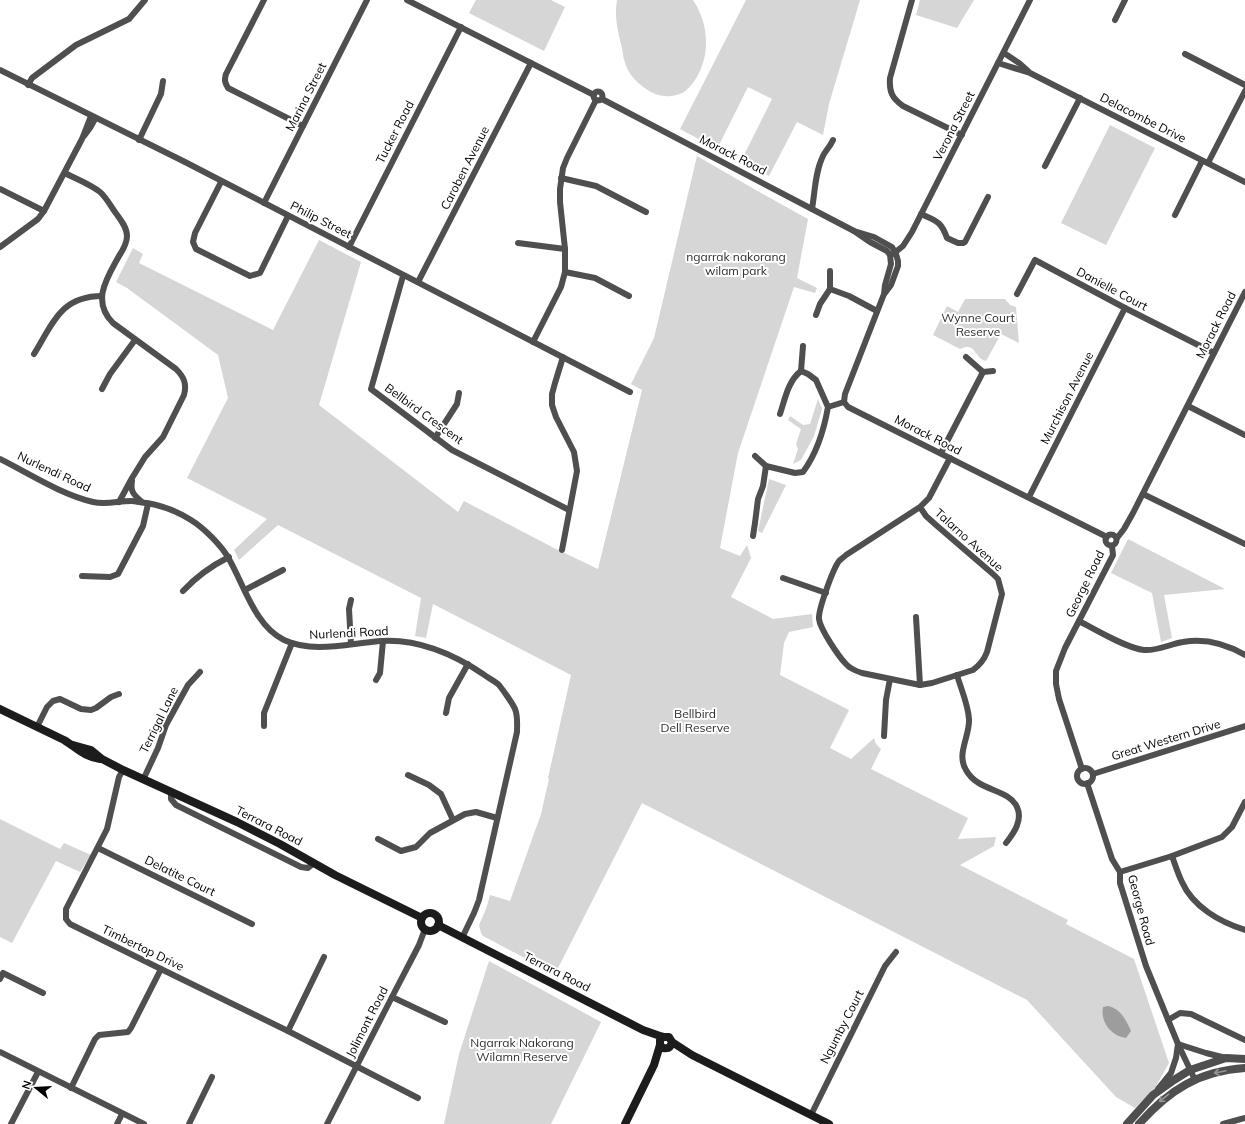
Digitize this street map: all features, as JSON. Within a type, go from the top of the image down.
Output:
[{"type":"main road","name":"Terrara Road","points":[[0,709],[75,746],[91,750],[99,758],[142,780],[236,822],[422,918]]},
{"type":"main road","points":[[426,914],[433,914],[438,918],[438,925],[433,930],[425,929],[421,925],[422,918],[426,914]]},
{"type":"main road","name":"Terrara Road","points":[[438,925],[644,1030],[665,1044],[692,1055],[829,1124]]},
{"type":"main road","points":[[625,1124],[665,1044]]},
{"type":"street","points":[[28,85],[32,78],[76,45],[129,19],[145,0]]},
{"type":"street","points":[[264,0],[224,80],[228,88],[303,126]]},
{"type":"street","name":"Marina Street","points":[[264,203],[366,0]]},
{"type":"street","name":"Morack Road","points":[[407,0],[854,230],[870,242],[892,254]]},
{"type":"street","points":[[912,0],[890,78],[892,96],[903,106],[962,135]]},
{"type":"street","name":"Verona Street","points":[[892,254],[904,246],[912,232],[1004,54],[1030,0]]},
{"type":"street","points":[[1115,20],[1125,0]]},
{"type":"street","name":"Tucker Road","points":[[348,247],[461,27]]},
{"type":"street","name":"Delacombe Drive","points":[[1004,54],[1019,63],[1030,73]]},
{"type":"street","points":[[1185,54],[1245,85]]},
{"type":"street","name":"Caroben Avenue","points":[[418,282],[531,63]]},
{"type":"street","name":"Delacombe Drive","points":[[998,64],[1030,73],[1245,182]]},
{"type":"street","name":"Philip Street","points":[[0,70],[264,203],[630,392]]},
{"type":"street","points":[[139,140],[160,94],[163,81]]},
{"type":"street","points":[[1175,215],[1245,91]]},
{"type":"street","points":[[533,342],[561,287],[565,272],[565,249],[560,202],[563,168],[597,98]]},
{"type":"street","points":[[1045,166],[1080,98]]},
{"type":"street","points":[[0,247],[38,219],[44,211],[82,139],[85,127],[93,118]]},
{"type":"street","points":[[812,209],[820,162],[824,154],[830,148],[833,140]]},
{"type":"street","points":[[64,173],[99,191],[125,227],[127,236],[125,246],[104,285],[102,296],[104,308],[109,319],[135,340],[176,369],[183,379],[186,389],[163,437],[145,457],[119,502]]},
{"type":"street","points":[[561,178],[596,186],[646,212]]},
{"type":"street","points":[[222,182],[195,233],[193,242],[196,250],[250,276],[260,273],[288,216]]},
{"type":"street","points":[[0,189],[44,211]]},
{"type":"street","points":[[920,214],[939,222],[945,230],[947,238],[958,243],[963,243],[965,242],[988,197]]},
{"type":"street","points":[[518,243],[565,249]]},
{"type":"street","points":[[828,407],[844,402],[847,387],[884,294],[892,254]]},
{"type":"street","name":"Danielle Court","points":[[1017,294],[1035,260],[1125,308],[1214,352]]},
{"type":"street","points":[[816,315],[820,304],[830,289],[830,271]]},
{"type":"street","points":[[565,272],[595,278],[629,296]]},
{"type":"street","name":"Bellbird Crescent","points":[[403,276],[371,389],[452,450],[569,510]]},
{"type":"street","points":[[830,289],[849,296],[877,311]]},
{"type":"street","name":"Morack Road","points":[[1117,538],[1124,529],[1188,406],[1245,292]]},
{"type":"street","points":[[34,354],[56,317],[63,309],[73,302],[83,298],[102,296]]},
{"type":"street","name":"Murchison Avenue","points":[[1029,497],[1125,308]]},
{"type":"street","points":[[102,389],[110,374],[135,340]]},
{"type":"street","points":[[780,414],[791,383],[795,376],[801,371],[803,346]]},
{"type":"street","points":[[966,357],[983,372],[993,371]]},
{"type":"street","points":[[562,550],[577,471],[574,452],[556,417],[552,405],[554,383],[563,358]]},
{"type":"street","points":[[755,456],[766,466],[795,473],[803,472],[809,464],[824,430],[828,407],[816,380],[801,371]]},
{"type":"street","points":[[941,453],[983,372]]},
{"type":"street","points":[[435,438],[458,404],[459,393]]},
{"type":"street","name":"Morack Road","points":[[844,402],[848,407],[859,413],[1107,537]]},
{"type":"street","points":[[1188,406],[1245,435]]},
{"type":"street","name":"Talarno Avenue","points":[[920,507],[933,522],[998,579],[1002,594],[984,660],[974,670],[932,683],[920,685],[862,673],[853,670],[846,665],[820,626],[820,610],[839,561],[851,551],[920,507],[929,498],[950,458]]},
{"type":"street","name":"Nurlendi Road","points":[[0,459],[60,490],[92,502],[105,504],[132,501],[160,505],[174,510],[193,521],[210,535],[229,557],[258,615],[265,624],[282,639],[292,644],[308,647],[383,641],[401,641],[418,644],[436,649],[468,664],[499,685],[515,709],[517,732],[479,900],[462,938]]},
{"type":"street","points":[[752,536],[756,523],[758,499],[763,486],[766,466]]},
{"type":"street","points":[[82,576],[110,577],[118,574],[143,526],[145,503],[135,496],[131,489],[132,478]]},
{"type":"street","points":[[1142,494],[1245,544]]},
{"type":"street","points":[[1109,535],[1113,535],[1117,538],[1116,542],[1112,546],[1109,545],[1106,542],[1107,537],[1109,535]]},
{"type":"street","name":"George Road","points":[[1082,769],[1059,699],[1056,684],[1056,671],[1060,659],[1113,554],[1112,546]]},
{"type":"street","points":[[184,591],[204,570],[229,557]]},
{"type":"street","points":[[245,590],[283,570]]},
{"type":"street","points":[[783,578],[826,593]]},
{"type":"street","points":[[351,600],[348,609],[351,644]]},
{"type":"street","points":[[916,617],[920,685]]},
{"type":"street","points":[[1079,621],[1128,646],[1143,650],[1163,648],[1182,642],[1200,641],[1218,643],[1245,655]]},
{"type":"street","points":[[376,680],[380,673],[383,641]]},
{"type":"street","points":[[264,726],[264,713],[292,644]]},
{"type":"street","points":[[446,713],[449,698],[468,664]]},
{"type":"street","name":"Terrigal Lane","points":[[142,780],[158,748],[166,725],[188,685],[200,672]]},
{"type":"street","points":[[957,675],[969,719],[962,752],[965,770],[976,782],[1008,797],[1014,802],[1018,811],[1018,821],[1013,834],[1006,843]]},
{"type":"street","points":[[884,736],[886,700],[890,679]]},
{"type":"street","points":[[37,727],[47,707],[53,701],[60,700],[82,709],[90,710],[96,708],[111,697],[119,694]]},
{"type":"street","name":"Great Western Drive","points":[[1093,774],[1245,726]]},
{"type":"street","points":[[1082,769],[1089,769],[1093,774],[1092,779],[1087,783],[1082,783],[1078,779],[1078,774],[1082,769]]},
{"type":"street","name":"Timbertop Drive","points":[[123,770],[107,829],[66,909],[66,919],[70,924],[288,1031],[418,1098]]},
{"type":"street","points":[[408,775],[429,785],[441,794],[453,820]]},
{"type":"street","name":"George Road","points":[[1087,783],[1112,860],[1120,872],[1120,883],[1146,966],[1190,1070]]},
{"type":"street","points":[[1120,872],[1172,856],[1222,837],[1232,827],[1245,802]]},
{"type":"street","points":[[378,839],[401,851],[416,847],[430,833],[464,814],[476,812],[498,818]]},
{"type":"street","name":"Delatite Court","points":[[98,848],[252,924]]},
{"type":"street","points":[[1172,856],[1182,883],[1191,897],[1213,915],[1245,930]]},
{"type":"street","name":"Jolimont Road","points":[[328,1124],[419,945],[425,929]]},
{"type":"street","name":"Ngumby Court","points":[[811,1115],[885,966],[896,952]]},
{"type":"street","points":[[288,1031],[324,957]]},
{"type":"street","points":[[71,1088],[95,1039],[99,1035],[128,1032],[161,969]]},
{"type":"street","points":[[0,979],[3,973],[43,993]]},
{"type":"street","points":[[392,997],[445,1022]]},
{"type":"street","points":[[1168,1020],[1180,1013],[1191,1014],[1245,1040]]},
{"type":"street","points":[[1127,1124],[1171,1073],[1176,1058],[1178,1044],[1226,1058],[1245,1058]]},
{"type":"street","points":[[0,1052],[144,1124]]},
{"type":"street","points":[[1153,1094],[1190,1070],[1226,1058]]},
{"type":"street","points":[[1139,1124],[1157,1104],[1169,1095],[1195,1080],[1215,1073],[1245,1068]]},
{"type":"street","points":[[1190,1070],[1195,1080]]},
{"type":"street","points":[[11,1124],[38,1072]]},
{"type":"street","points":[[188,1124],[212,1077]]},
{"type":"street","points":[[117,1124],[122,1114]]},
{"type":"street","points":[[1223,1124],[1245,1118]]},
{"type":"green space","points":[[476,0],[551,0],[565,7],[544,51],[469,13]]},
{"type":"green space","points":[[617,0],[693,0],[702,19],[705,30],[706,50],[700,71],[686,91],[674,96],[660,95],[648,90],[629,73],[625,63],[616,18]]},
{"type":"green space","points":[[746,0],[860,0],[829,104],[823,135],[797,122],[769,176],[741,161],[772,99],[748,87],[717,149],[680,129]]},
{"type":"green space","points":[[920,0],[974,0],[957,28],[916,15]]},
{"type":"green space","points":[[1110,125],[1155,148],[1106,245],[1061,223]]},
{"type":"green space","name":"Bellbird Dell Reserve","points":[[697,156],[808,219],[797,278],[817,288],[815,293],[794,287],[738,453],[720,548],[740,556],[747,545],[751,558],[731,597],[773,619],[812,614],[813,627],[789,632],[784,643],[780,675],[849,710],[830,748],[851,759],[874,738],[876,744],[881,749],[871,769],[968,818],[958,839],[996,837],[994,846],[960,865],[1068,920],[1066,924],[1134,959],[1169,1063],[1155,1088],[1135,1108],[1116,1097],[1027,1000],[642,803],[555,974],[483,936],[479,925],[490,895],[510,901],[541,814],[571,675],[433,604],[426,638],[415,636],[421,598],[278,525],[239,560],[234,550],[267,519],[187,478],[228,398],[218,355],[127,288],[116,282],[133,248],[143,254],[139,263],[273,330],[319,240],[361,262],[319,405],[458,512],[464,501],[598,569],[642,390],[631,384],[654,338]]},
{"type":"green space","name":"Wynne Court Reserve","points":[[965,299],[1005,299],[1010,305],[1016,307],[1019,343],[1001,334],[986,361],[979,357],[972,348],[965,347],[960,349],[933,335],[947,306],[958,312]]},
{"type":"green space","points":[[818,399],[822,409],[814,436],[801,460],[793,464],[798,449],[796,444],[801,429],[788,420],[790,416],[803,425],[810,424]]},
{"type":"green space","points":[[769,479],[786,485],[762,533],[758,531]]},
{"type":"green space","points":[[1128,539],[1225,589],[1164,595],[1172,638],[1161,642],[1152,593],[1111,573]]},
{"type":"green space","points":[[0,819],[60,849],[64,843],[91,855],[80,872],[56,861],[12,943],[0,937]]},
{"type":"green space","name":"Ngarrak Nakorang Wilamn Reserve","points":[[489,961],[601,1022],[551,1124],[444,1124],[459,1054]]},
{"type":"shaded area","points":[[1103,1007],[1113,1007],[1120,1012],[1127,1023],[1131,1031],[1126,1038],[1121,1037],[1111,1031],[1105,1023],[1103,1018]]},
{"type":"park label","name":"ngarrak nakorang wilam park","points":[[736,264]]}]
